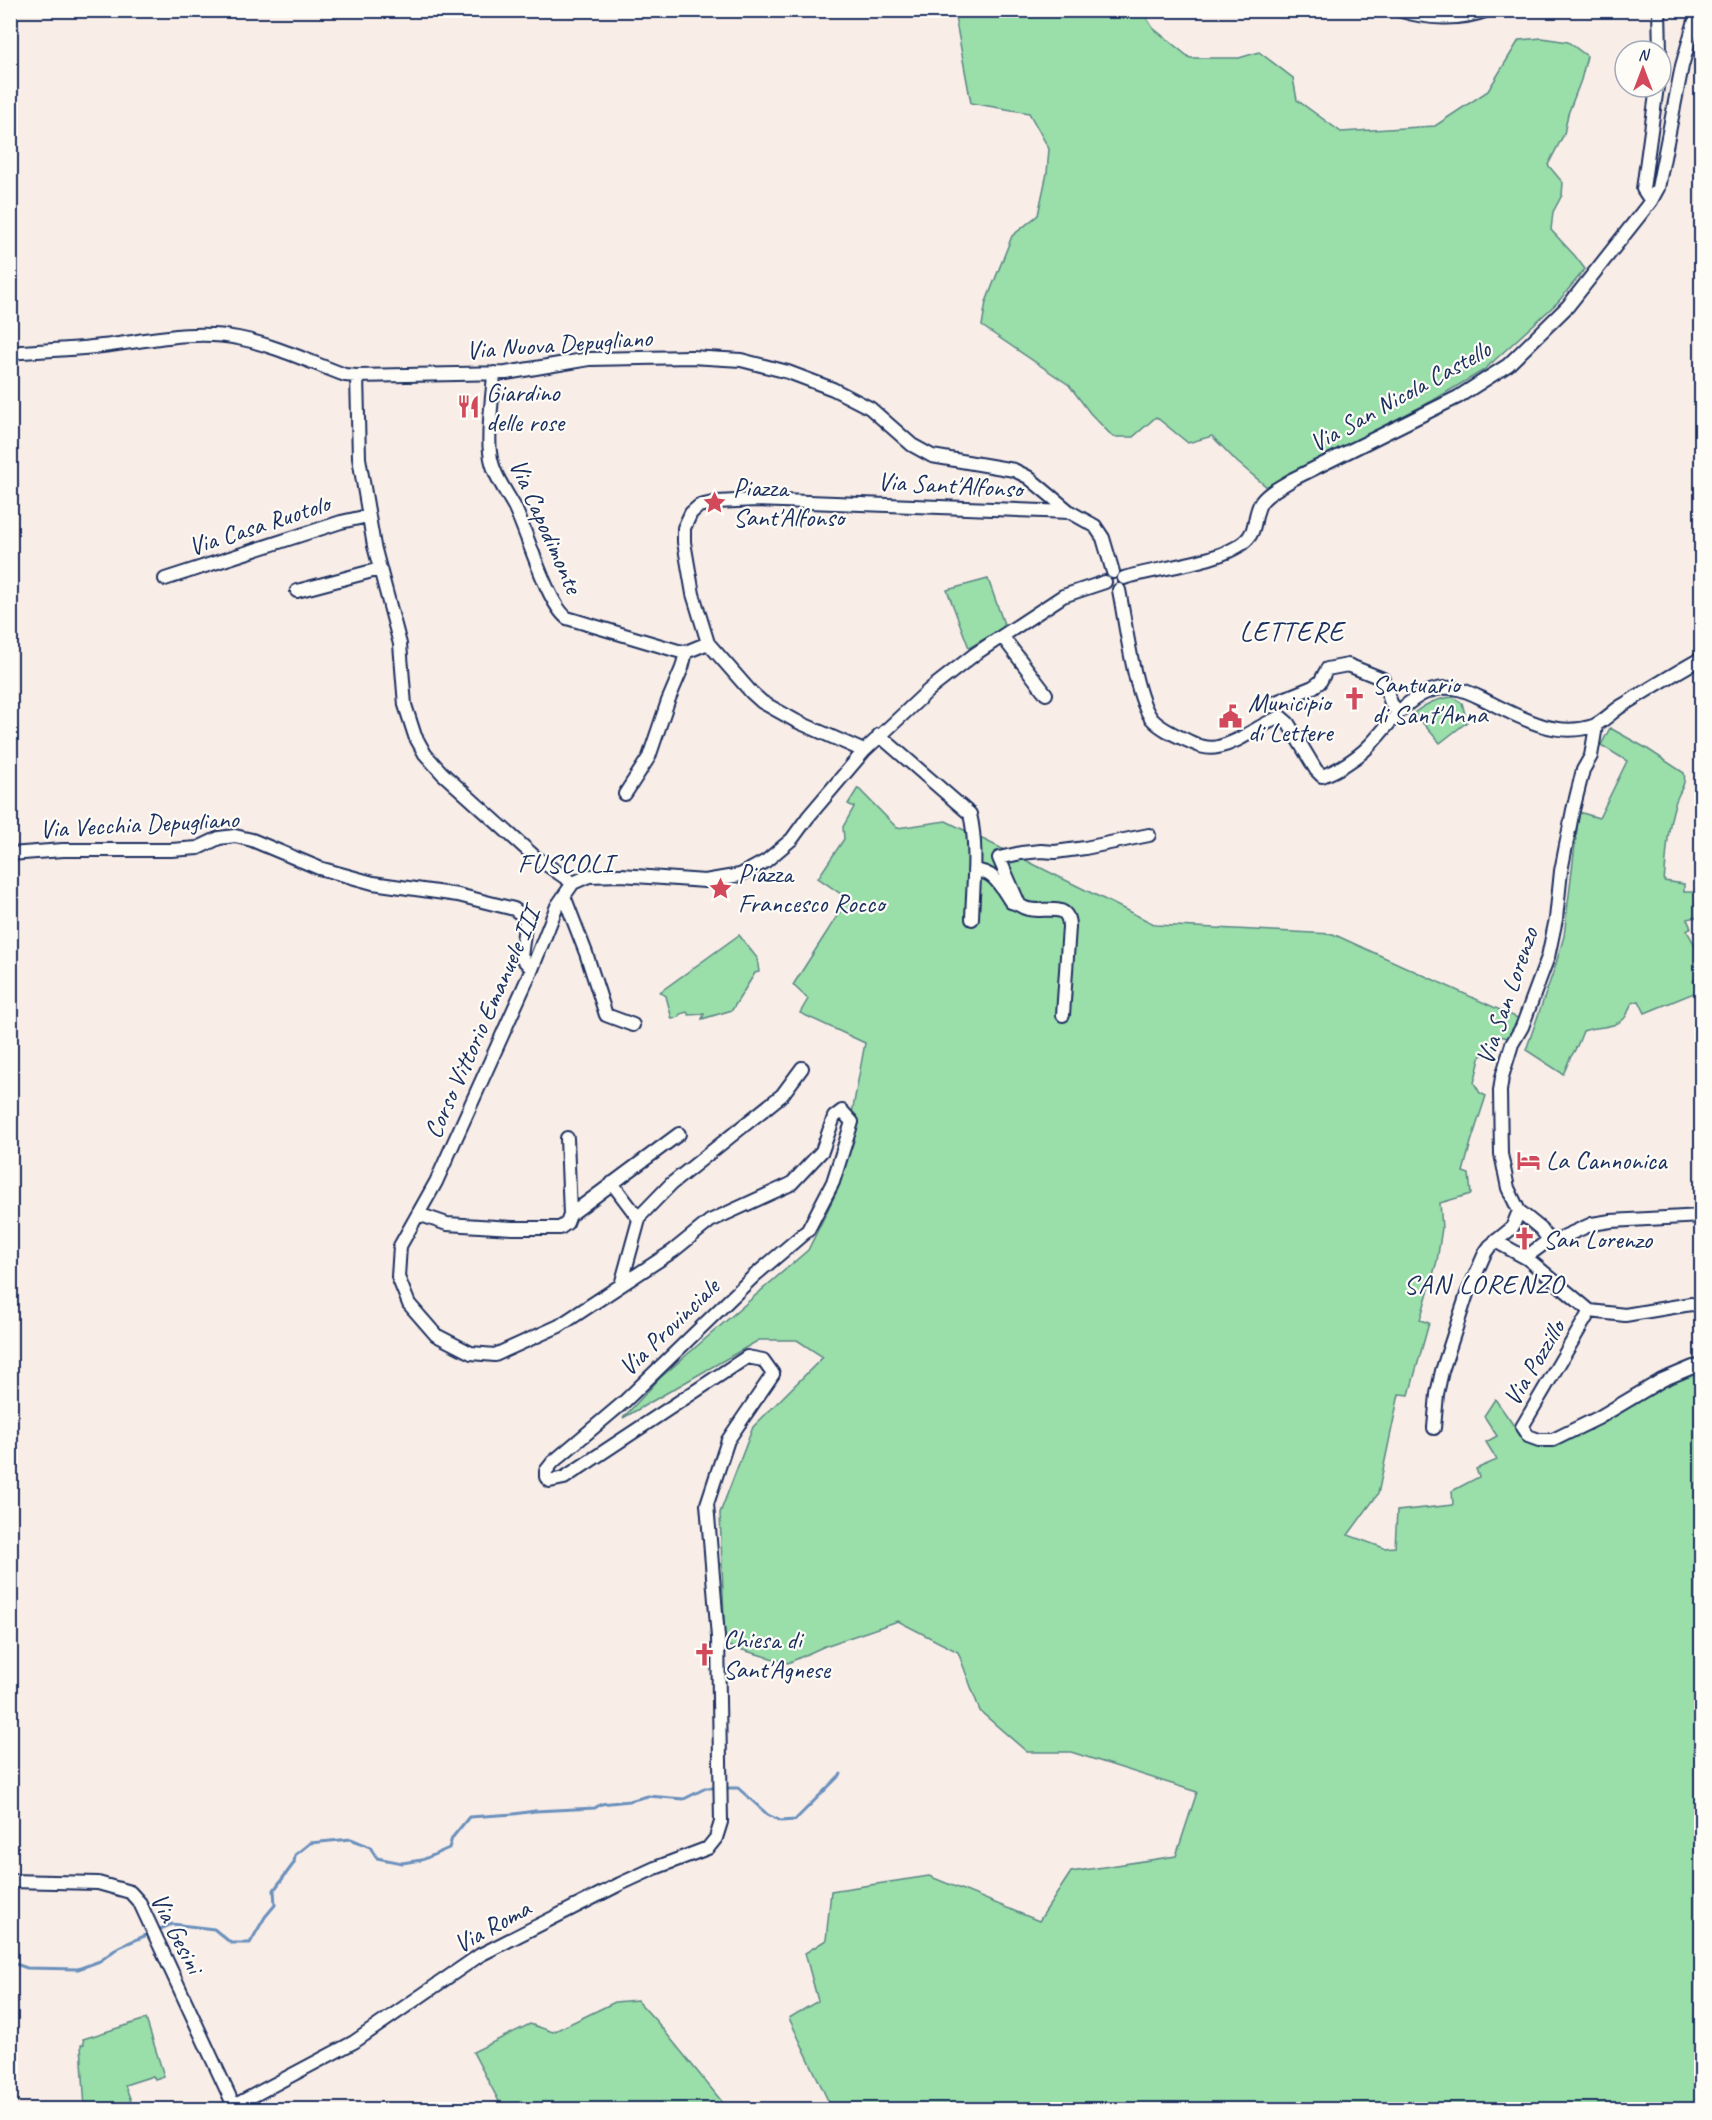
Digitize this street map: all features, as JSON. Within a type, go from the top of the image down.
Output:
[{"type":"street","points":[[1398,10],[1445,19],[1478,14],[1488,10]]},
{"type":"street","points":[[1659,10],[1660,39]]},
{"type":"street","name":"Via San Nicola Castello","points":[[1119,580],[1223,555],[1245,542],[1254,531],[1260,504],[1270,494],[1293,479],[1458,397],[1508,365],[1568,306],[1651,201],[1658,188],[1682,66],[1698,10]]},
{"type":"street","points":[[1651,201],[1643,189],[1655,99]]},
{"type":"street","name":"Via Nuova Depugliano","points":[[10,353],[101,346],[165,337],[214,335],[260,344],[345,375],[357,376],[494,373],[589,359],[691,357],[741,360],[788,372],[870,408],[912,446],[932,456],[1014,470],[1028,477],[1070,512],[1095,526],[1104,538],[1119,580]]},
{"type":"street","name":"Via Capodimonte","points":[[494,373],[489,450],[495,473],[513,506],[549,591],[561,613],[567,618],[668,649],[686,652]]},
{"type":"street","name":"Via Casa Ruotolo","points":[[357,376],[358,458],[368,516],[400,644],[405,705],[416,736],[425,754],[441,773],[534,856],[573,883]]},
{"type":"street","name":"Via Sant'Alfonso","points":[[708,643],[693,594],[684,542],[684,528],[691,513],[699,506],[717,502],[756,500],[1070,512]]},
{"type":"street","name":"Via Casa Ruotolo","points":[[165,579],[340,522],[368,516]]},
{"type":"street","points":[[297,591],[380,569]]},
{"type":"street","points":[[573,883],[589,876],[621,875],[705,880],[740,875],[766,861],[792,839],[808,817],[879,735],[967,660],[1063,596],[1105,582],[1106,576],[1119,580],[1142,702],[1152,720],[1167,730],[1205,748],[1218,748],[1237,741],[1281,717],[1288,723],[1316,770],[1322,776],[1331,773],[1367,748],[1398,712],[1421,695],[1436,689],[1452,687],[1468,692],[1541,726],[1557,730],[1596,726],[1621,706],[1701,658]]},
{"type":"street","points":[[1002,636],[1046,694]]},
{"type":"street","points":[[625,794],[649,757],[686,652],[708,643],[750,692],[762,702],[864,751]]},
{"type":"street","points":[[1276,702],[1313,687],[1320,682],[1327,669],[1348,665],[1383,679],[1391,703],[1398,712]]},
{"type":"street","name":"Via San Lorenzo","points":[[1549,1240],[1541,1229],[1519,1211],[1508,1188],[1499,1129],[1502,1077],[1512,1044],[1522,1027],[1548,957],[1573,810],[1583,770],[1591,756],[1596,726]]},
{"type":"street","points":[[879,735],[970,814],[973,828],[974,871],[972,919]]},
{"type":"street","points":[[1019,904],[999,858],[1021,853],[1085,848],[1149,835]]},
{"type":"street","name":"Via Vecchia Depugliano","points":[[10,854],[63,850],[171,850],[198,848],[219,838],[227,837],[252,840],[319,868],[373,883],[458,895],[514,909],[526,918],[521,957],[532,969]]},
{"type":"street","points":[[974,871],[987,872],[997,880],[1011,902],[1025,908],[1059,910],[1066,913],[1069,918],[1063,1015]]},
{"type":"street","name":"Corso Vittorio Emanuele III","points":[[398,1277],[400,1246],[436,1182],[532,969],[557,906],[573,883]]},
{"type":"street","points":[[564,896],[606,1015],[633,1025]]},
{"type":"street","points":[[621,1285],[639,1219],[671,1184],[782,1095],[802,1068]]},
{"type":"street","name":"Via Provinciale","points":[[398,1277],[409,1304],[436,1335],[471,1353],[495,1355],[559,1326],[673,1251],[710,1221],[791,1184],[822,1151],[834,1117],[842,1111],[852,1122],[833,1182],[808,1230],[754,1276],[624,1402],[553,1462],[546,1471],[546,1477],[550,1480],[564,1478],[747,1357],[763,1360],[773,1374],[728,1440],[707,1504],[718,1637],[720,1757]]},
{"type":"street","points":[[570,1215],[679,1134]]},
{"type":"street","points":[[418,1214],[447,1224],[560,1228],[567,1223],[570,1215],[567,1138]]},
{"type":"street","points":[[612,1184],[639,1219]]},
{"type":"street","points":[[1434,1428],[1442,1371],[1467,1294],[1485,1253],[1495,1241],[1512,1228],[1519,1211]]},
{"type":"street","points":[[1526,1257],[1549,1240],[1556,1240],[1592,1224],[1701,1216]]},
{"type":"street","name":"Via Pozzillo","points":[[1495,1241],[1526,1257],[1590,1311],[1522,1427],[1528,1436],[1539,1440],[1553,1440],[1598,1418],[1662,1380],[1701,1366]]},
{"type":"street","points":[[1590,1311],[1625,1315],[1691,1304],[1701,1306]]},
{"type":"street","name":"Via Roma","points":[[230,2108],[354,2042],[480,1955],[620,1884],[708,1848],[716,1838],[721,1822],[720,1757]]},
{"type":"street","name":"Via Gesini","points":[[10,1881],[98,1883],[130,1892],[141,1903],[171,1967],[230,2108]]},
{"type":"green space","points":[[954,11],[1142,11],[1153,28],[1190,58],[1239,58],[1259,52],[1293,78],[1297,100],[1341,132],[1435,126],[1488,91],[1519,40],[1542,38],[1568,42],[1587,56],[1568,114],[1564,134],[1548,165],[1563,183],[1562,195],[1553,212],[1551,230],[1585,269],[1558,302],[1484,370],[1432,401],[1267,487],[1237,462],[1212,436],[1188,443],[1156,417],[1133,437],[1113,437],[1090,413],[1069,385],[982,326],[986,302],[1012,236],[1038,215],[1047,173],[1049,149],[1029,113],[971,103]]},
{"type":"green space","points":[[988,579],[1005,627],[969,648],[947,590]]},
{"type":"green space","points":[[1453,697],[1462,703],[1467,722],[1440,743],[1414,713],[1432,702]]},
{"type":"green space","points":[[1610,728],[1684,773],[1683,785],[1670,823],[1664,881],[1684,884],[1684,892],[1697,892],[1698,917],[1687,919],[1691,928],[1687,931],[1701,956],[1701,974],[1693,981],[1699,991],[1645,1013],[1639,1001],[1632,1003],[1626,1016],[1618,1023],[1583,1031],[1563,1074],[1526,1050],[1564,936],[1579,812],[1599,818],[1627,761],[1601,745]]},
{"type":"green space","points":[[858,788],[897,828],[946,821],[1156,925],[1333,934],[1520,1019],[1508,1038],[1499,1036],[1492,1056],[1481,1055],[1474,1083],[1480,1093],[1486,1096],[1463,1172],[1469,1174],[1471,1194],[1440,1203],[1442,1228],[1437,1261],[1420,1320],[1429,1323],[1409,1395],[1399,1394],[1378,1494],[1348,1535],[1384,1548],[1395,1547],[1397,1511],[1453,1505],[1452,1491],[1479,1477],[1476,1469],[1497,1460],[1486,1442],[1497,1436],[1484,1416],[1495,1399],[1524,1440],[1538,1445],[1571,1438],[1670,1381],[1701,1369],[1701,2109],[893,2110],[892,2107],[832,2109],[789,2018],[818,2001],[805,1953],[826,1940],[831,1891],[929,1876],[1039,1921],[1071,1872],[1176,1856],[1197,1792],[1071,1752],[1027,1752],[980,1711],[958,1652],[898,1621],[825,1646],[788,1663],[725,1645],[720,1513],[753,1427],[823,1357],[797,1340],[759,1340],[623,1418],[660,1378],[808,1250],[838,1189],[865,1043],[800,1013],[808,999],[793,985],[848,899],[818,878],[844,839],[843,827],[854,807],[848,804]]},
{"type":"green space","points":[[739,935],[757,958],[759,972],[755,973],[732,1010],[702,1019],[704,1014],[689,1015],[687,1012],[672,1019],[666,996],[660,992]]},
{"type":"green space","points":[[637,2000],[728,2109],[503,2109],[473,2052],[530,2024],[553,2032],[615,2002]]},
{"type":"green space","points":[[146,2019],[164,2076],[155,2079],[153,2076],[125,2085],[131,2101],[128,2102],[130,2109],[85,2109],[81,2045],[84,2044],[83,2039]]},
{"type":"waterway","points":[[722,1788],[738,1788],[768,1815],[781,1821],[795,1820],[841,1774]]},
{"type":"waterway","points":[[158,1930],[172,1924],[214,1929],[231,1943],[250,1943],[275,1905],[274,1890],[294,1863],[295,1855],[310,1843],[351,1839],[370,1847],[377,1858],[402,1863],[422,1860],[449,1848],[452,1838],[469,1817],[595,1808],[601,1804],[648,1796],[684,1799],[706,1788],[716,1788]]},
{"type":"waterway","points":[[10,1962],[27,1968],[78,1969],[100,1961],[119,1947],[149,1934]]},
{"type":"place","name":"Giardino delle rose","points":[[468,407]]},
{"type":"place","name":"Piazza Sant'Alfonso","points":[[715,502]]},
{"type":"place","name":"Santuario di Sant'Anna","points":[[1354,699]]},
{"type":"place","name":"Municipio di Lettere","points":[[1230,717]]},
{"type":"place","name":"Piazza Francesco Rocco","points":[[720,888]]},
{"type":"place","name":"La Cannonica","points":[[1528,1160]]},
{"type":"place","name":"San Lorenzo","points":[[1525,1239]]},
{"type":"place","name":"Chiesa di Sant'Agnese","points":[[705,1654]]},
{"type":"district","name":"LETTERE","points":[[1292,631]]},
{"type":"district","name":"FUSCOLI","points":[[566,863]]},
{"type":"district","name":"SAN LORENZO","points":[[1484,1284]]}]
